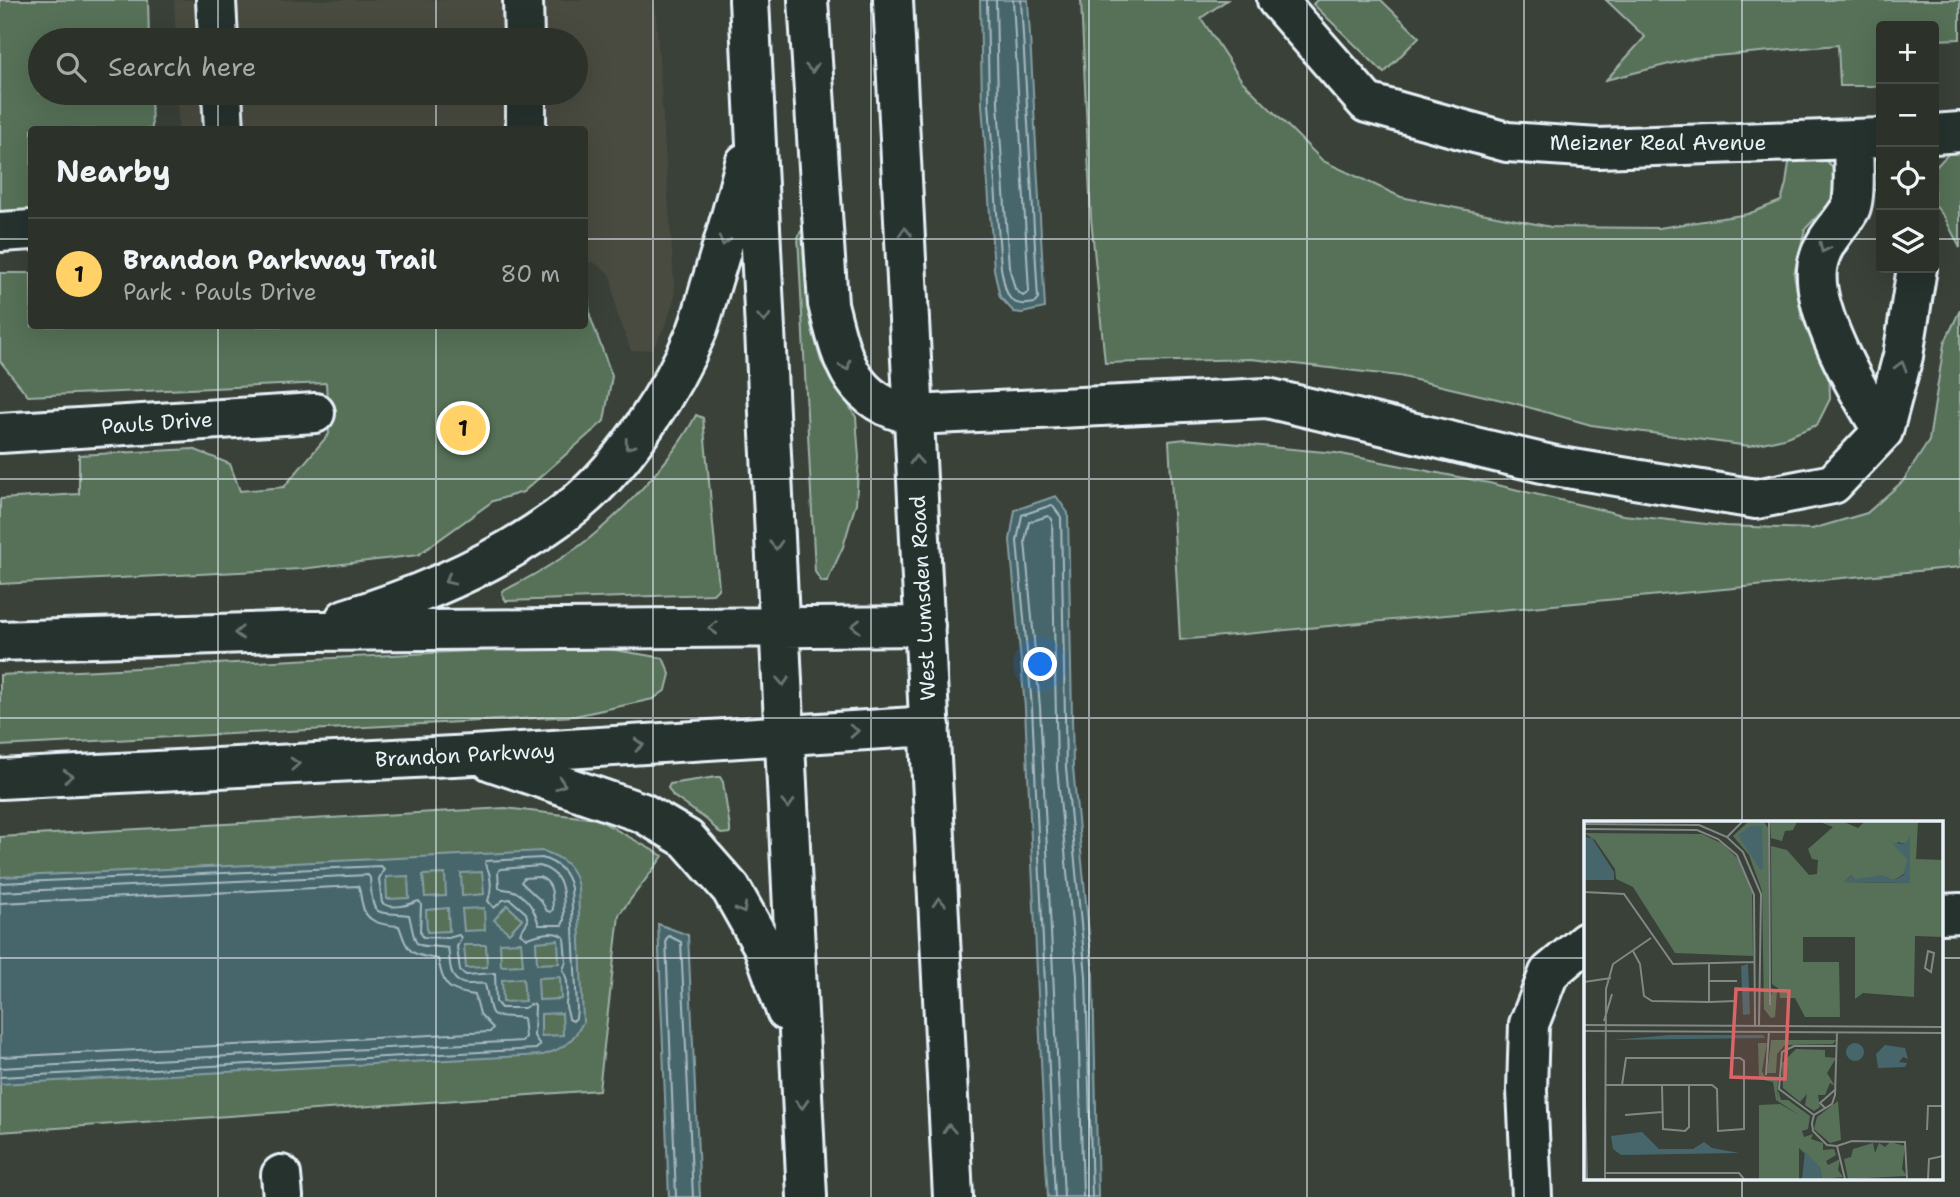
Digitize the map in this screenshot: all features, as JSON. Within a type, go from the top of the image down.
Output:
[{"type":"main road","points":[[216,0],[218,28]]},
{"type":"main road","points":[[523,0],[524,28]]},
{"type":"main road","points":[[749,0],[807,1197]]},
{"type":"main road","points":[[808,0],[828,304],[839,348],[849,372],[870,398],[895,411],[914,415],[1267,398],[1555,466],[1756,499],[1833,484],[1883,431],[1903,356],[1916,273]]},
{"type":"main road","name":"West Lumsden Road","points":[[893,0],[953,1197]]},
{"type":"main road","name":"Meizner Real Avenue","points":[[1278,0],[1367,103],[1507,142],[1598,148],[1867,139]]},
{"type":"main road","points":[[223,105],[224,126]]},
{"type":"main road","points":[[526,105],[526,126]]},
{"type":"main road","points":[[307,631],[429,590],[493,559],[533,535],[578,502],[618,460],[659,403],[697,331],[755,127]]},
{"type":"main road","points":[[1939,134],[1960,132]]},
{"type":"main road","points":[[1867,139],[1867,210],[1833,230],[1819,259],[1816,279],[1824,313],[1848,374],[1883,431]]},
{"type":"main road","points":[[0,232],[28,230]]},
{"type":"main road","name":"Pauls Drive","points":[[0,433],[315,413]]},
{"type":"main road","points":[[0,640],[307,631],[925,626]]},
{"type":"main road","name":"Brandon Parkway","points":[[0,779],[473,755],[930,726]]},
{"type":"main road","points":[[473,755],[643,813],[687,839],[731,889],[763,946],[800,1051]]},
{"type":"main road","points":[[1942,914],[1960,913]]},
{"type":"main road","points":[[1532,1197],[1527,1090],[1529,1024],[1549,973],[1584,944]]},
{"type":"shaded area","points":[[174,0],[655,0],[675,296],[667,321],[653,349],[631,351],[616,310],[611,275],[593,262],[588,262],[588,126],[178,126],[177,105],[588,105],[588,28],[175,28]]},
{"type":"green space","points":[[0,0],[148,0],[149,28],[28,28],[28,105],[151,105],[152,126],[28,126],[28,218],[0,221]]},
{"type":"green space","points":[[1081,0],[1227,0],[1201,18],[1242,81],[1323,161],[1401,197],[1551,227],[1659,228],[1748,214],[1781,201],[1789,163],[1802,155],[1826,160],[1838,174],[1833,200],[1805,229],[1794,274],[1802,319],[1829,361],[1830,399],[1817,425],[1784,438],[1749,446],[1591,425],[1510,402],[1399,376],[1251,359],[1105,363],[1091,218]]},
{"type":"green space","points":[[1317,0],[1381,0],[1419,37],[1384,73],[1313,4]]},
{"type":"green space","points":[[1606,0],[1960,0],[1960,39],[1939,40],[1939,21],[1876,21],[1876,86],[1840,86],[1838,45],[1693,58],[1606,80],[1645,37]]},
{"type":"green space","points":[[1960,151],[1960,248],[1939,210],[1939,164],[1950,152]]},
{"type":"green space","points":[[803,229],[811,325],[821,361],[856,417],[859,458],[856,503],[843,547],[827,582],[822,582],[815,572],[798,235]]},
{"type":"green space","points":[[0,273],[28,273],[28,329],[588,329],[588,295],[590,316],[612,376],[604,421],[523,492],[493,501],[418,555],[301,569],[0,584],[0,499],[79,494],[79,455],[193,449],[230,464],[240,491],[284,487],[329,434],[326,383],[28,396],[0,361]]},
{"type":"green space","points":[[1960,310],[1960,567],[1180,640],[1169,441],[1185,439],[1336,453],[1489,483],[1623,515],[1725,526],[1812,529],[1867,513],[1903,481],[1929,441],[1944,344]]},
{"type":"green space","points":[[696,415],[703,418],[719,588],[713,594],[506,601],[503,591],[578,547],[627,504],[674,450]]},
{"type":"green space","points":[[585,645],[663,658],[670,674],[666,690],[653,699],[575,716],[0,746],[0,675]]},
{"type":"green space","points":[[720,777],[723,782],[730,833],[721,834],[707,820],[673,796],[668,788],[670,784]]},
{"type":"green space","points":[[505,808],[597,819],[663,856],[619,915],[599,1090],[0,1132],[0,837]]},
{"type":"water","points":[[980,0],[1028,0],[1045,308],[1022,313],[1014,312],[1000,297],[994,269],[982,104]]},
{"type":"water","points":[[1056,496],[1068,513],[1073,768],[1093,975],[1098,1197],[1048,1197],[1045,1148],[1025,708],[1010,540],[1015,510]]},
{"type":"water","points":[[543,851],[566,863],[574,873],[578,887],[583,1022],[567,1044],[543,1055],[0,1084],[0,877]],"holes":[[[482,872],[484,894],[462,896],[461,873]],[[445,874],[446,896],[425,897],[423,875]],[[408,876],[409,898],[387,899],[386,877]],[[507,905],[522,919],[509,933],[494,920]],[[448,908],[449,931],[427,932],[426,910]],[[484,908],[485,930],[464,931],[462,909]],[[558,940],[559,963],[537,964],[536,942]],[[521,942],[523,965],[501,966],[500,943]],[[464,945],[486,945],[487,967],[466,968]],[[560,977],[561,999],[539,1000],[538,978]],[[523,978],[525,1001],[503,1002],[502,980]],[[562,1013],[563,1035],[541,1036],[541,1014]]]},
{"type":"water","points":[[658,924],[688,935],[700,1197],[669,1197]]},
{"type":"place","name":"Brandon Parkway Trail","points":[[463,428]]}]
